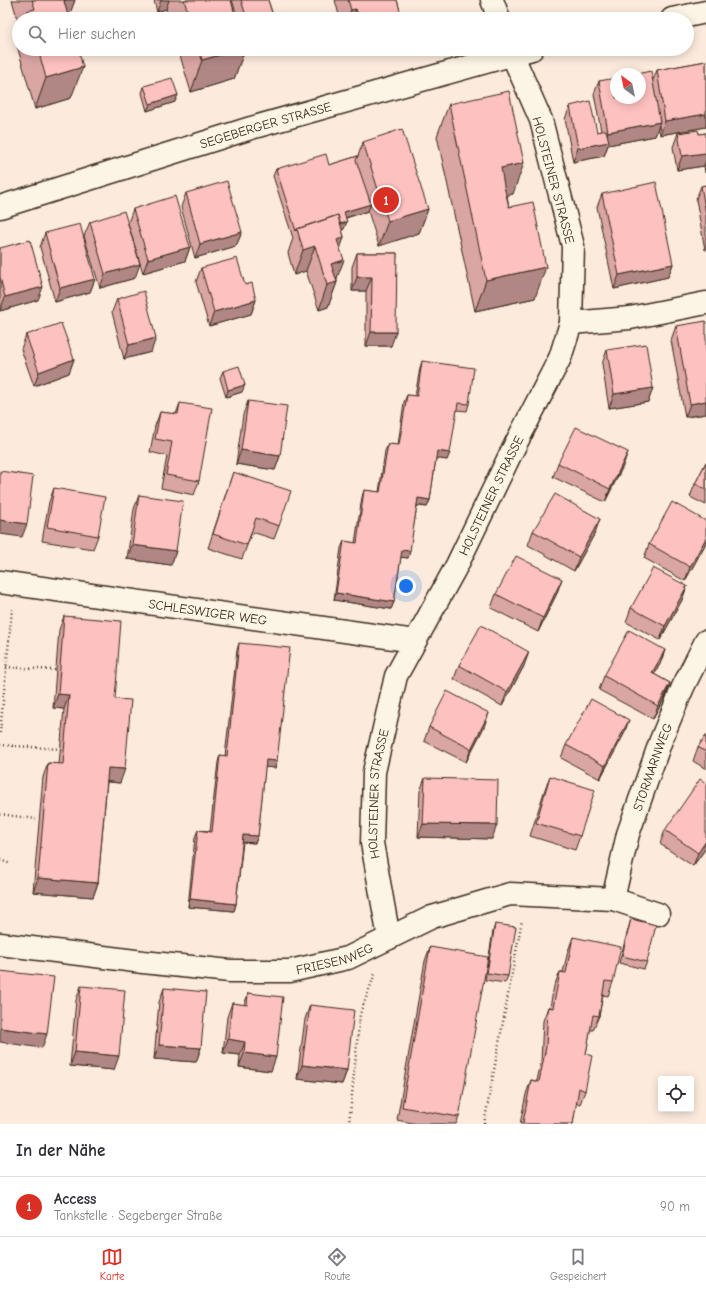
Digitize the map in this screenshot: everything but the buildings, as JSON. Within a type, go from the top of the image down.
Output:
[{"type":"street","points":[[492,0],[496,12]]},
{"type":"street","points":[[694,14],[706,12]]},
{"type":"street","name":"SEGEBERGER STRASSE","points":[[0,207],[252,128],[501,56]]},
{"type":"street","name":"HOLSTEINER STRASSE","points":[[389,938],[372,843],[374,772],[396,676],[457,565],[511,453],[560,358],[571,323],[572,246],[540,120],[520,56]]},
{"type":"street","points":[[571,323],[630,318],[706,303]]},
{"type":"street","name":"SCHLESWIGER WEG","points":[[7,583],[415,641]]},
{"type":"street","name":"STORMARNWEG","points":[[613,899],[628,834],[683,687],[706,641]]},
{"type":"street","name":"FRIESENWEG","points":[[0,944],[230,971],[290,971],[348,958],[432,917],[510,894],[613,899],[658,914]]},
{"type":"path","points":[[0,733],[6,668],[7,583]]},
{"type":"path","points":[[6,668],[56,670]]},
{"type":"path","points":[[0,745],[61,749]]},
{"type":"path","points":[[0,814],[36,819]]},
{"type":"path","points":[[0,860],[11,864]]},
{"type":"path","points":[[484,1124],[527,894]]},
{"type":"path","points":[[349,1124],[360,1014],[389,938]]},
{"type":"place","name":"Access","points":[[386,200]]}]
